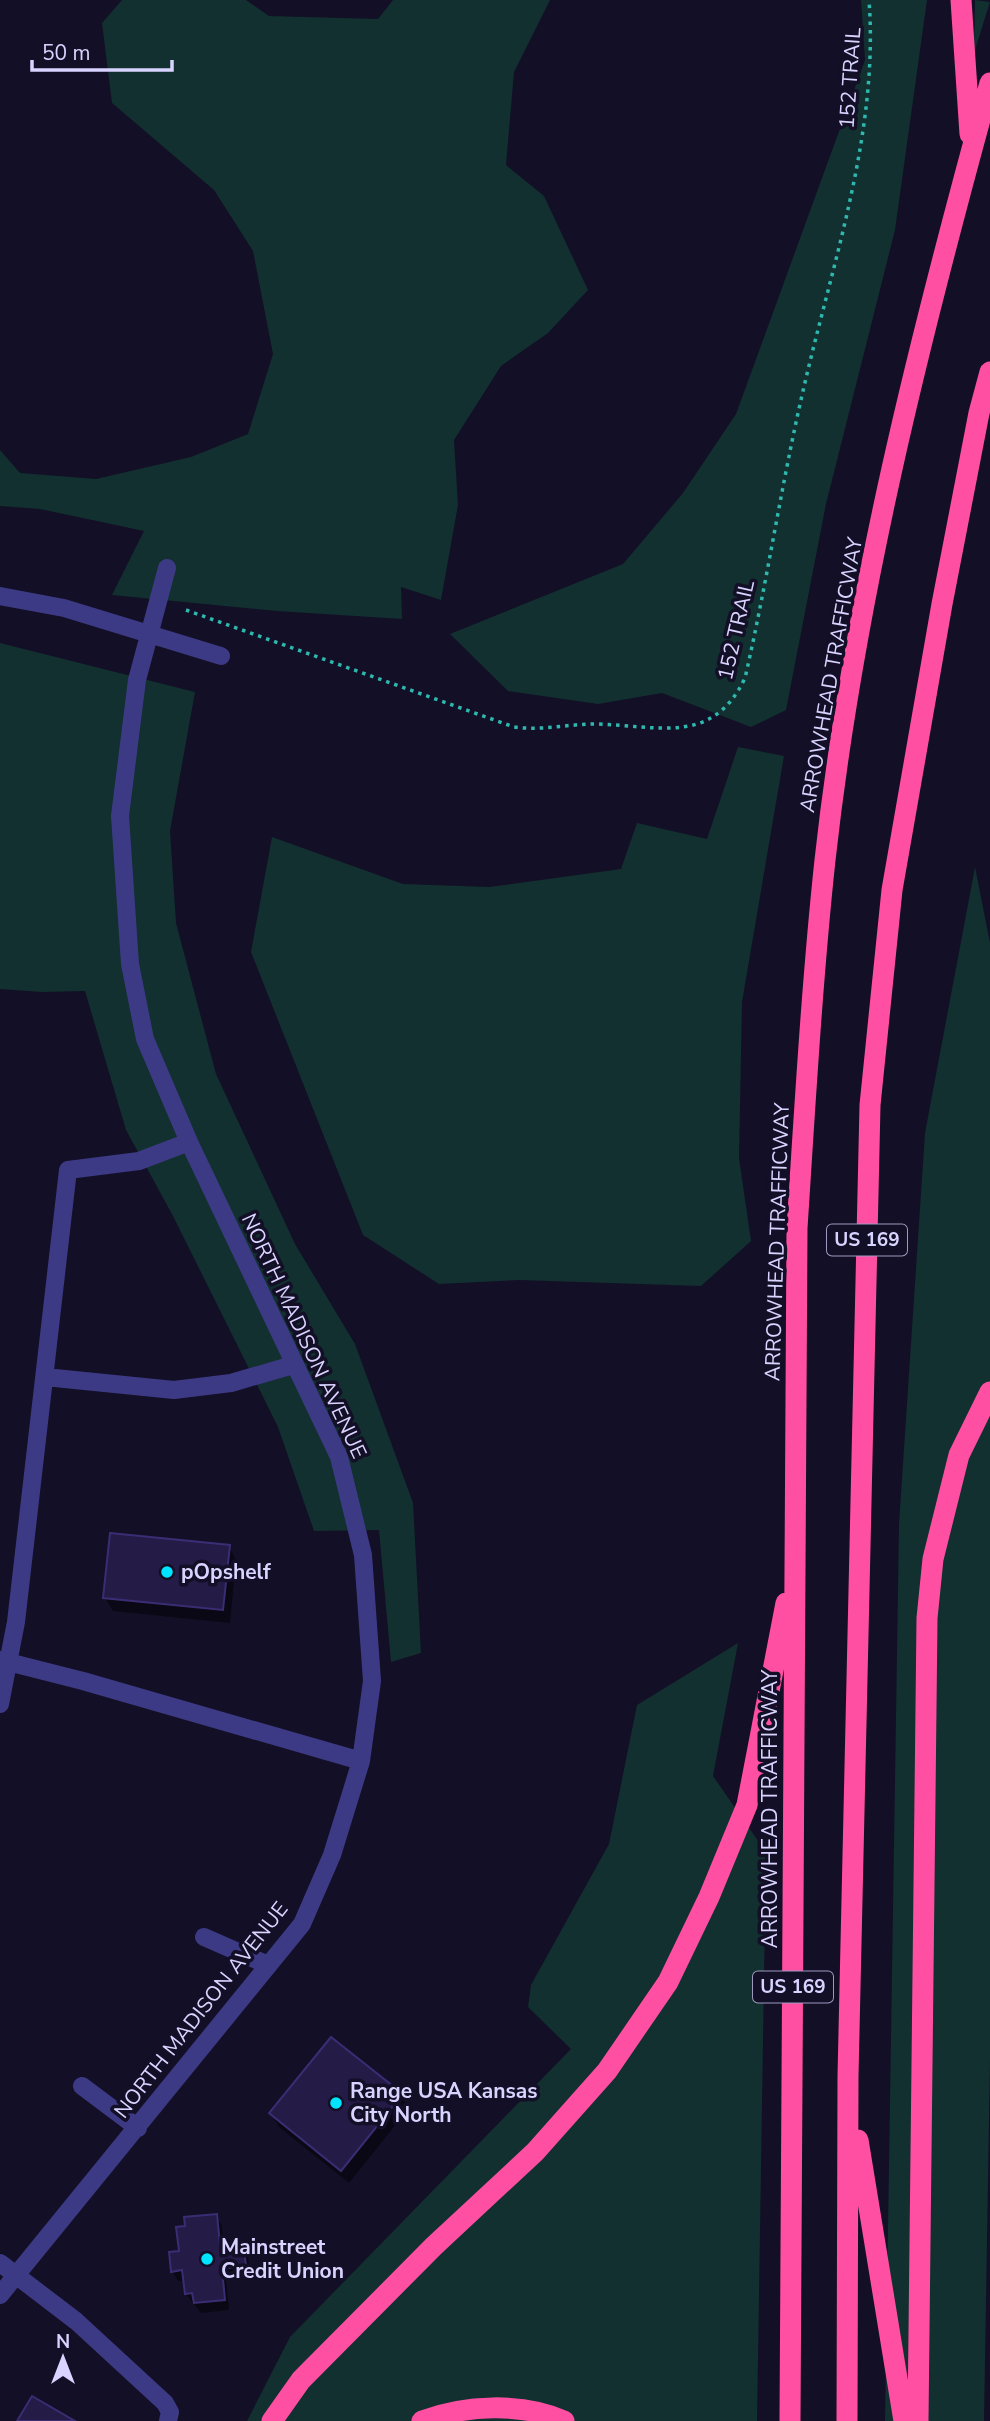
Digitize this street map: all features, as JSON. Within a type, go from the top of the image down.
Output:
[{"type":"highway","points":[[961,0],[971,150]]},
{"type":"highway","name":"ARROWHEAD TRAFFICWAY","points":[[790,2421],[797,1228],[808,1050],[825,859],[852,678],[887,493],[971,150],[990,83]]},
{"type":"highway","name":"US 169","points":[[847,2421],[848,2076],[870,1105],[892,890],[942,604],[979,413],[990,372]]},
{"type":"highway","points":[[918,2421],[926,1618],[933,1559],[959,1455],[990,1392]]},
{"type":"highway","points":[[272,2421],[301,2380],[434,2246],[544,2142],[607,2071],[668,1982],[709,1897],[747,1805],[796,1553]]},
{"type":"highway","points":[[848,2076],[904,2421]]},
{"type":"highway","points":[[422,2421],[473,2409],[517,2410],[564,2421]]},
{"type":"street","name":"NORTH MADISON AVENUE","points":[[0,2295],[302,1924],[332,1855],[361,1761],[372,1681],[363,1555],[339,1457],[189,1142],[145,1039],[130,964],[120,816],[137,680],[167,568]]},
{"type":"street","points":[[0,596],[64,608],[221,656]]},
{"type":"street","points":[[0,1704],[45,1377],[68,1170],[139,1161],[189,1142]]},
{"type":"street","points":[[45,1377],[174,1390],[231,1383],[293,1365]]},
{"type":"street","points":[[5,1662],[361,1761]]},
{"type":"street","points":[[204,1937],[268,1965]]},
{"type":"street","points":[[82,2086],[138,2128]]},
{"type":"street","points":[[0,2263],[76,2320],[165,2403],[170,2412],[168,2421]]},
{"type":"path","name":"152 TRAIL","points":[[186,610],[528,730],[583,724],[693,727],[710,721],[726,708],[745,678],[802,394],[857,161],[870,76],[872,41],[869,0]]},
{"type":"green space","points":[[122,0],[246,0],[269,16],[378,19],[393,0],[550,0],[514,72],[506,165],[544,196],[588,290],[548,333],[501,366],[454,440],[458,505],[441,600],[401,587],[402,619],[277,611],[112,595],[144,531],[40,509],[0,506],[0,450],[20,473],[96,479],[191,457],[248,434],[273,354],[253,251],[214,190],[112,103],[102,23]]},
{"type":"green space","points":[[861,0],[927,0],[895,230],[826,504],[786,710],[751,727],[662,693],[598,704],[508,691],[450,634],[623,564],[683,493],[736,414],[865,60]]},
{"type":"green space","points":[[975,0],[990,2],[974,53]]},
{"type":"green space","points":[[0,643],[195,692],[170,831],[176,923],[216,1074],[295,1244],[355,1344],[413,1503],[421,1653],[391,1662],[379,1530],[314,1531],[278,1427],[173,1216],[126,1130],[85,991],[0,989]]},
{"type":"green space","points":[[738,747],[784,756],[742,1002],[739,1158],[751,1241],[701,1286],[519,1280],[439,1284],[363,1235],[251,952],[272,837],[403,884],[489,887],[621,869],[637,823],[707,839]]},
{"type":"green space","points":[[975,867],[990,943],[990,2061],[984,2421],[885,2421],[899,1524],[925,1133]]},
{"type":"green space","points":[[738,1643],[713,1776],[766,1852],[757,2421],[247,2421],[290,2337],[571,2049],[528,2007],[531,1985],[609,1844],[637,1705]]},
{"type":"building","name":"pOpshelf","points":[[110,1533],[230,1545],[223,1610],[103,1598]]},
{"type":"building","name":"Range USA Kansas City North","points":[[331,2037],[403,2094],[341,2171],[269,2113]]},
{"type":"building","name":"Mainstreet Credit Union","points":[[217,2214],[220,2245],[243,2242],[246,2266],[222,2269],[225,2300],[194,2303],[192,2293],[185,2294],[182,2270],[171,2272],[169,2252],[179,2251],[176,2227],[185,2226],[184,2217]]},
{"type":"building","points":[[32,2396],[75,2421],[17,2421]]},
{"type":"place","name":"pOpshelf","points":[[167,1572]]},
{"type":"place","name":"Range USA Kansas City North","points":[[336,2103]]},
{"type":"place","name":"Mainstreet Credit Union","points":[[207,2259]]}]
